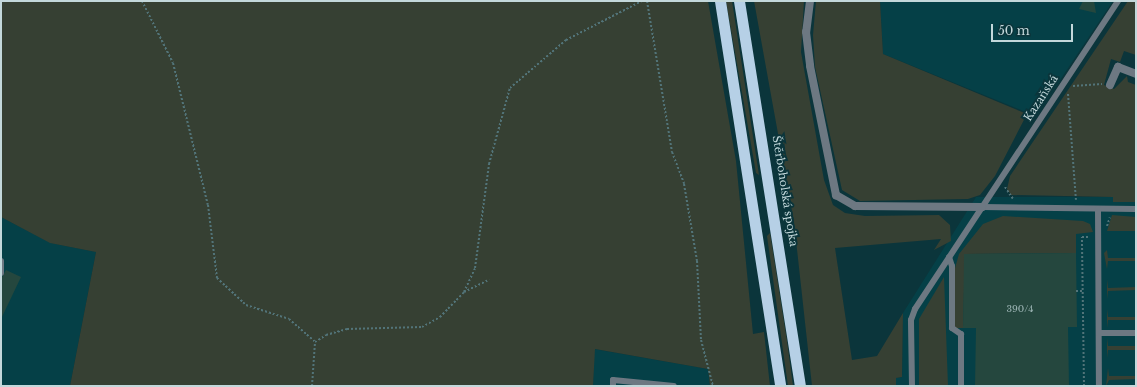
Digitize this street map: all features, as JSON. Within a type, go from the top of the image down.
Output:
[{"type":"highway","points":[[720,1],[780,386]]},
{"type":"highway","name":"Štěrboholská spojka","points":[[740,1],[800,386]]},
{"type":"street","points":[[810,1],[806,32],[810,66],[836,195],[855,206],[982,207]]},
{"type":"street","points":[[1110,85],[1118,67],[1136,74]]},
{"type":"lane","name":"Kazaňská","points":[[912,386],[911,320],[949,257],[1118,1]]},
{"type":"lane","points":[[982,207],[1136,209]]},
{"type":"lane","points":[[1098,209],[1099,386]]},
{"type":"lane","points":[[949,257],[952,266],[952,328],[961,334],[961,386]]},
{"type":"lane","points":[[1,261],[1,273]]},
{"type":"lane","points":[[1099,333],[1136,333]]},
{"type":"lane","points":[[613,386],[613,380],[674,386]]},
{"type":"path","points":[[142,1],[174,63],[208,205],[217,278],[246,305],[289,319],[314,342],[312,386]]},
{"type":"path","points":[[314,342],[347,329],[422,327],[440,318],[464,292],[474,268],[489,164],[510,88],[566,40],[642,1]]},
{"type":"path","points":[[647,1],[672,152],[684,184],[696,261],[702,340],[713,386]]},
{"type":"path","points":[[1067,86],[1110,85]]},
{"type":"path","points":[[1063,93],[1067,86]]},
{"type":"path","points":[[1067,86],[1076,200]]},
{"type":"path","points":[[1006,180],[1007,194],[1019,200]]},
{"type":"path","points":[[1069,200],[1083,200]]},
{"type":"path","points":[[1084,386],[1082,237],[1093,237]]},
{"type":"path","points":[[464,292],[489,280]]},
{"type":"path","points":[[1076,291],[1083,291]]},
{"type":"shaded area","points":[[880,1],[1113,1],[1036,116],[883,54]]},
{"type":"shaded area","points":[[976,197],[1113,197],[1113,202],[1136,202],[1136,386],[896,386],[896,378],[902,377],[903,313]]},
{"type":"shaded area","points":[[1,217],[51,243],[96,252],[70,386],[1,386]]},
{"type":"shaded area","points":[[594,349],[708,369],[710,386],[593,386]]},
{"type":"green space","points":[[1,1],[708,1],[736,161],[753,334],[764,332],[770,386],[710,386],[708,369],[595,349],[593,386],[70,386],[96,252],[50,243],[1,217]]},
{"type":"green space","points":[[726,1],[732,1],[759,175],[756,173]]},
{"type":"green space","points":[[754,1],[804,1],[801,52],[824,180],[833,205],[845,213],[865,216],[939,215],[950,225],[951,241],[934,250],[941,239],[835,248],[852,360],[877,356],[903,313],[902,377],[896,378],[896,386],[812,386],[794,222]]},
{"type":"green space","points":[[816,1],[880,1],[883,54],[1027,114],[995,176],[980,195],[968,199],[860,201],[842,190],[815,67],[813,35]]},
{"type":"green space","points":[[1128,1],[1136,1],[1136,55],[1124,51],[1120,62],[1111,59],[1104,85],[1114,89],[1127,76],[1128,82],[1136,85],[1136,202],[1113,202],[1113,197],[1011,195],[1007,189],[1010,176]]},
{"type":"green space","points":[[1112,215],[1136,217],[1136,231],[1107,231]]},
{"type":"green space","points":[[1003,216],[1083,221],[1090,224],[1093,232],[1076,234],[1076,253],[965,254],[963,328],[955,328],[955,268],[959,254],[983,224]]},
{"type":"green space","points":[[770,233],[793,386],[788,386],[767,236]]},
{"type":"green space","points":[[1107,250],[1108,258],[1136,258],[1136,261],[1108,261],[1107,269],[1104,253]]},
{"type":"green space","points":[[944,277],[948,386],[919,386],[919,319]]},
{"type":"green space","points":[[1107,279],[1108,288],[1136,287],[1136,290],[1108,291],[1107,299]]},
{"type":"green space","points":[[1107,309],[1108,317],[1136,317],[1136,320],[1108,320],[1107,328]]},
{"type":"green space","points":[[1107,338],[1108,346],[1136,346],[1136,350],[1108,350],[1107,358]]},
{"type":"green space","points":[[1108,368],[1109,376],[1136,376],[1136,379],[1109,380],[1106,386]]},
{"type":"building","points":[[1083,1],[1094,1],[1096,13],[1079,9]]},
{"type":"building","points":[[1076,253],[1077,327],[1068,327],[1069,386],[975,386],[976,328],[963,328],[964,254]]},
{"type":"building","points":[[6,270],[21,277],[1,319],[1,279]]}]
